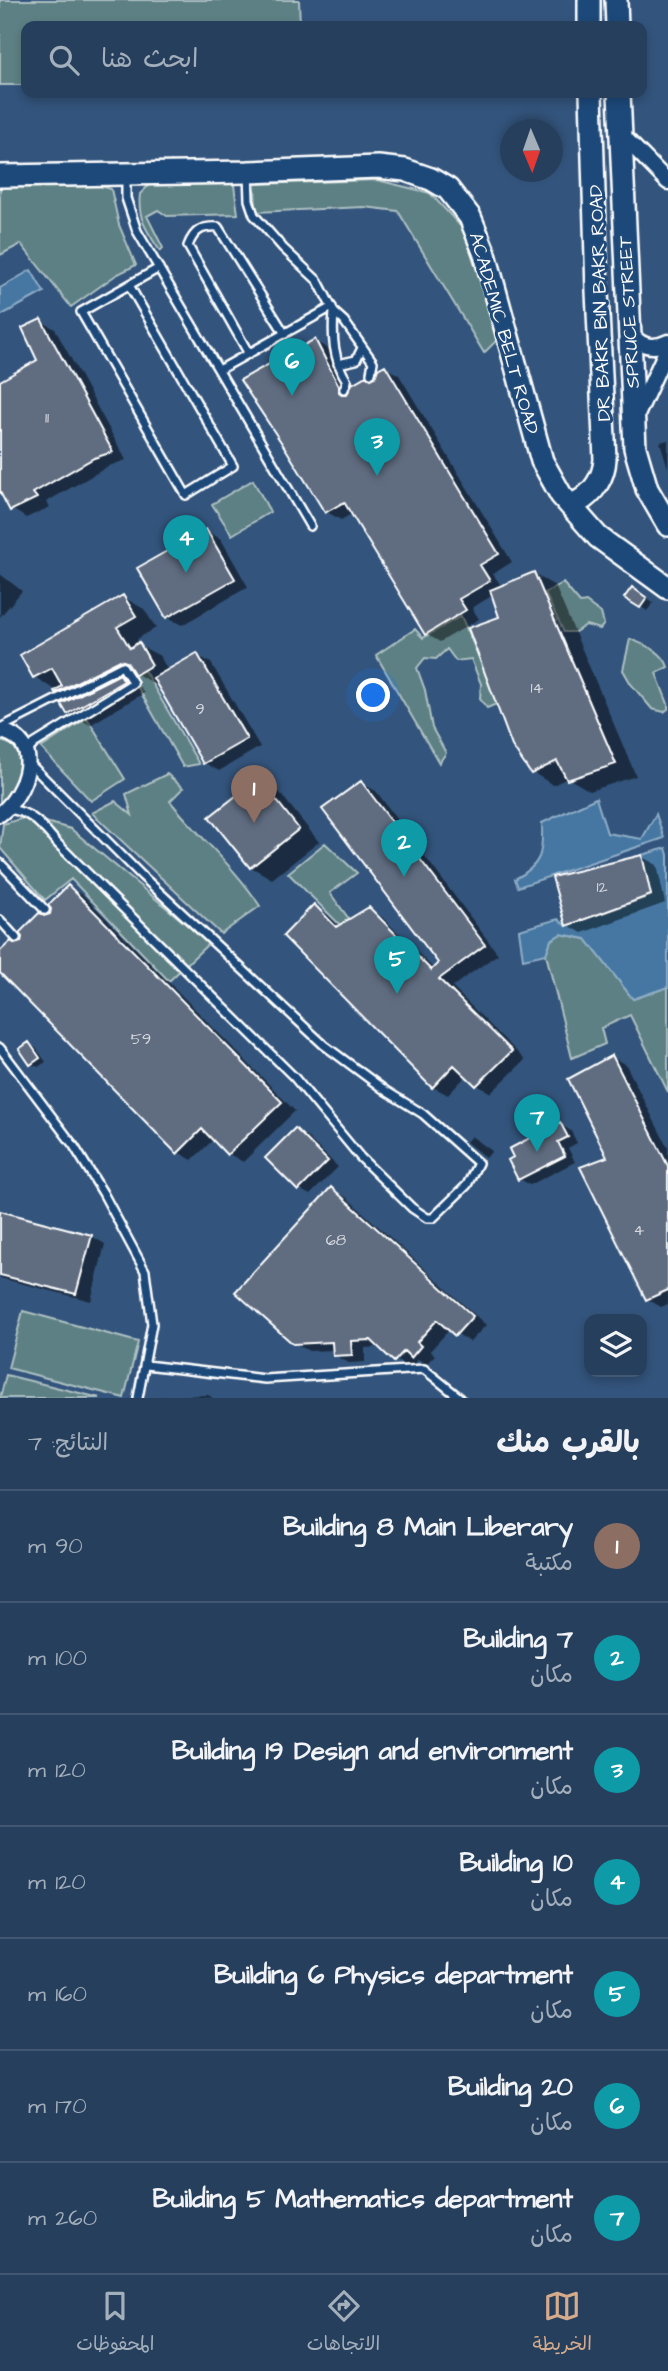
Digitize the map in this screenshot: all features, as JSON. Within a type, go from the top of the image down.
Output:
[{"type":"street","points":[[589,0],[589,21]]},
{"type":"street","points":[[616,0],[617,21]]},
{"type":"street","name":"DR BAKR BIN BAKR ROAD","points":[[578,502],[586,498],[598,483],[606,459],[596,278],[591,98]]},
{"type":"street","name":"SPRUCE STREET","points":[[619,98],[633,422],[639,467],[647,489],[668,525]]},
{"type":"street","points":[[620,133],[668,182]]},
{"type":"street","name":"ACADEMIC BELT ROAD","points":[[0,176],[378,159],[426,168],[451,183],[469,200],[487,228],[497,253],[550,453],[578,502],[597,525],[668,575]]},
{"type":"street","name":"ACADEMIC BELT ROAD","points":[[0,167],[248,172],[378,167],[405,170],[431,179],[448,189],[470,217],[485,254],[542,461],[554,484],[598,537],[668,588]]},
{"type":"street","points":[[629,328],[634,338],[646,346],[668,342]]},
{"type":"street","points":[[633,422],[668,347]]},
{"type":"street","points":[[0,730],[14,736],[27,757],[22,787],[3,811]]},
{"type":"lane","points":[[125,169],[126,198],[132,217],[310,526]]},
{"type":"lane","points":[[248,172],[249,200],[254,215],[282,248],[318,281],[333,309],[373,362],[372,373]]},
{"type":"lane","points":[[248,354],[188,246],[196,231],[206,226],[218,228],[285,334]]},
{"type":"lane","points":[[129,285],[233,466],[186,495],[81,313],[129,285],[159,268]]},
{"type":"lane","points":[[219,370],[333,309]]},
{"type":"lane","points":[[333,309],[334,344],[338,365],[347,381],[344,389]]},
{"type":"lane","points":[[338,365],[356,360],[362,348]]},
{"type":"lane","points":[[0,730],[122,666],[133,683],[34,744],[27,757],[142,876],[324,1045],[386,1091],[423,1114],[478,1163],[467,1185],[433,1218],[427,1218],[412,1208],[360,1157],[294,1077],[58,844],[36,818],[19,810],[3,811]]},
{"type":"lane","points":[[0,863],[44,910]]},
{"type":"lane","points":[[0,920],[16,939]]},
{"type":"lane","points":[[0,1048],[74,1146],[145,1271],[152,1324],[138,1398]]},
{"type":"lane","points":[[146,1365],[265,1379],[425,1369],[460,1398]]},
{"type":"green space","points":[[0,0],[299,0],[300,21],[21,21],[21,85],[0,85]]},
{"type":"green space","points":[[229,180],[234,185],[238,214],[167,216],[158,210],[147,216],[163,248],[160,251],[147,231],[142,217],[140,194],[150,184]]},
{"type":"green space","points":[[377,180],[430,193],[464,230],[498,339],[484,353],[398,211],[364,207],[256,212],[255,184]]},
{"type":"green space","points":[[94,184],[111,189],[119,225],[136,265],[116,275],[71,307],[21,244],[0,255],[0,187]]},
{"type":"green space","points":[[253,480],[270,512],[232,535],[212,504]]},
{"type":"green space","points":[[563,583],[580,603],[586,602],[601,613],[604,624],[600,629],[586,625],[575,632],[564,632],[545,593]]},
{"type":"green space","points":[[461,616],[499,703],[487,708],[480,699],[481,684],[471,659],[456,661],[447,649],[436,659],[425,658],[417,668],[425,690],[432,728],[446,753],[439,763],[376,655],[415,629],[423,638]]},
{"type":"green space","points":[[630,639],[653,649],[666,661],[668,667],[656,673],[668,704],[668,709],[664,712],[652,709],[623,670]]},
{"type":"green space","points":[[144,670],[199,764],[183,767],[132,677]]},
{"type":"green space","points":[[87,718],[125,779],[91,801],[41,748]]},
{"type":"green space","points":[[0,741],[12,745],[22,760],[17,779],[0,806]]},
{"type":"green space","points":[[167,774],[183,788],[170,801],[239,878],[260,906],[221,934],[92,813],[115,801],[132,815],[126,794]]},
{"type":"green space","points":[[27,817],[71,829],[209,943],[169,981],[71,879],[45,900],[0,848],[3,824]]},
{"type":"green space","points":[[325,843],[357,873],[330,893],[349,919],[340,925],[288,873]]},
{"type":"green space","points":[[561,934],[586,939],[633,999],[668,987],[668,1092],[630,1015],[601,1028],[605,1044],[572,1058],[546,954],[551,940]]},
{"type":"green space","points":[[23,1311],[138,1342],[124,1398],[8,1368]]},
{"type":"green space","points":[[6,1375],[100,1398],[0,1398]]},
{"type":"water","points":[[31,270],[44,292],[0,316],[0,288]]},
{"type":"water","points":[[596,798],[607,833],[642,839],[656,814],[664,838],[518,887],[515,879],[531,869],[539,857],[542,823]]},
{"type":"water","points":[[666,848],[668,987],[633,999],[586,939],[561,934],[551,940],[546,954],[523,959],[519,930],[558,919],[566,926],[651,896],[642,855]]},
{"type":"building","points":[[41,319],[113,452],[94,458],[33,493],[37,498],[10,511],[0,492],[0,381],[37,360],[22,328]]},
{"type":"building","points":[[315,339],[339,386],[339,392],[343,395],[347,394],[352,384],[366,376],[371,379],[375,377],[378,369],[385,365],[499,554],[480,565],[490,581],[459,599],[466,610],[425,635],[344,502],[325,513],[240,380]]},
{"type":"building","points":[[206,529],[235,579],[166,618],[137,568]]},
{"type":"building","points":[[534,572],[616,764],[567,780],[557,761],[531,774],[512,746],[468,628],[499,617],[490,590]]},
{"type":"building","points":[[632,587],[647,598],[640,608],[624,598]]},
{"type":"building","points":[[123,595],[136,616],[117,627],[130,648],[139,642],[152,665],[135,675],[127,662],[120,660],[55,693],[54,691],[62,686],[52,668],[33,678],[20,655]]},
{"type":"building","points":[[197,653],[247,739],[203,764],[153,678]]},
{"type":"building","points":[[120,674],[124,681],[67,714],[61,704]]},
{"type":"building","points":[[259,778],[299,829],[250,868],[209,817]]},
{"type":"building","points":[[361,781],[485,945],[439,979],[512,1051],[476,1086],[454,1065],[432,1088],[283,936],[314,904],[336,927],[369,907],[431,970],[438,963],[322,809]]},
{"type":"building","points":[[642,855],[651,895],[566,926],[552,877]]},
{"type":"building","points":[[68,885],[282,1102],[227,1155],[202,1129],[177,1154],[0,973],[0,951],[11,941],[15,944],[21,942],[19,933],[39,913],[44,916],[50,914],[48,905]]},
{"type":"building","points":[[29,1042],[40,1058],[30,1065],[19,1049]]},
{"type":"building","points":[[612,1055],[668,1166],[668,1290],[646,1300],[580,1167],[607,1157],[568,1079]]},
{"type":"building","points":[[560,1122],[568,1137],[558,1142],[565,1156],[518,1180],[508,1160],[513,1157],[509,1149]]},
{"type":"building","points":[[295,1128],[328,1161],[298,1191],[265,1158]]},
{"type":"building","points":[[331,1187],[473,1316],[455,1336],[437,1320],[417,1342],[421,1346],[411,1358],[404,1351],[394,1362],[371,1340],[351,1341],[352,1355],[333,1356],[332,1342],[293,1344],[235,1292]]},
{"type":"building","points":[[0,1211],[92,1235],[76,1294],[0,1275]]},
{"type":"place","name":"Building 20","points":[[292,396]]},
{"type":"place","name":"Building 19 Design and environment","points":[[377,476]]},
{"type":"place","name":"Building 10","points":[[186,573]]},
{"type":"place","name":"Building 8 Main Liberary","points":[[254,823]]},
{"type":"place","name":"Building 7","points":[[404,877]]},
{"type":"place","name":"Building 6 Physics department","points":[[397,994]]},
{"type":"place","name":"Building 5 Mathematics department","points":[[537,1152]]}]
